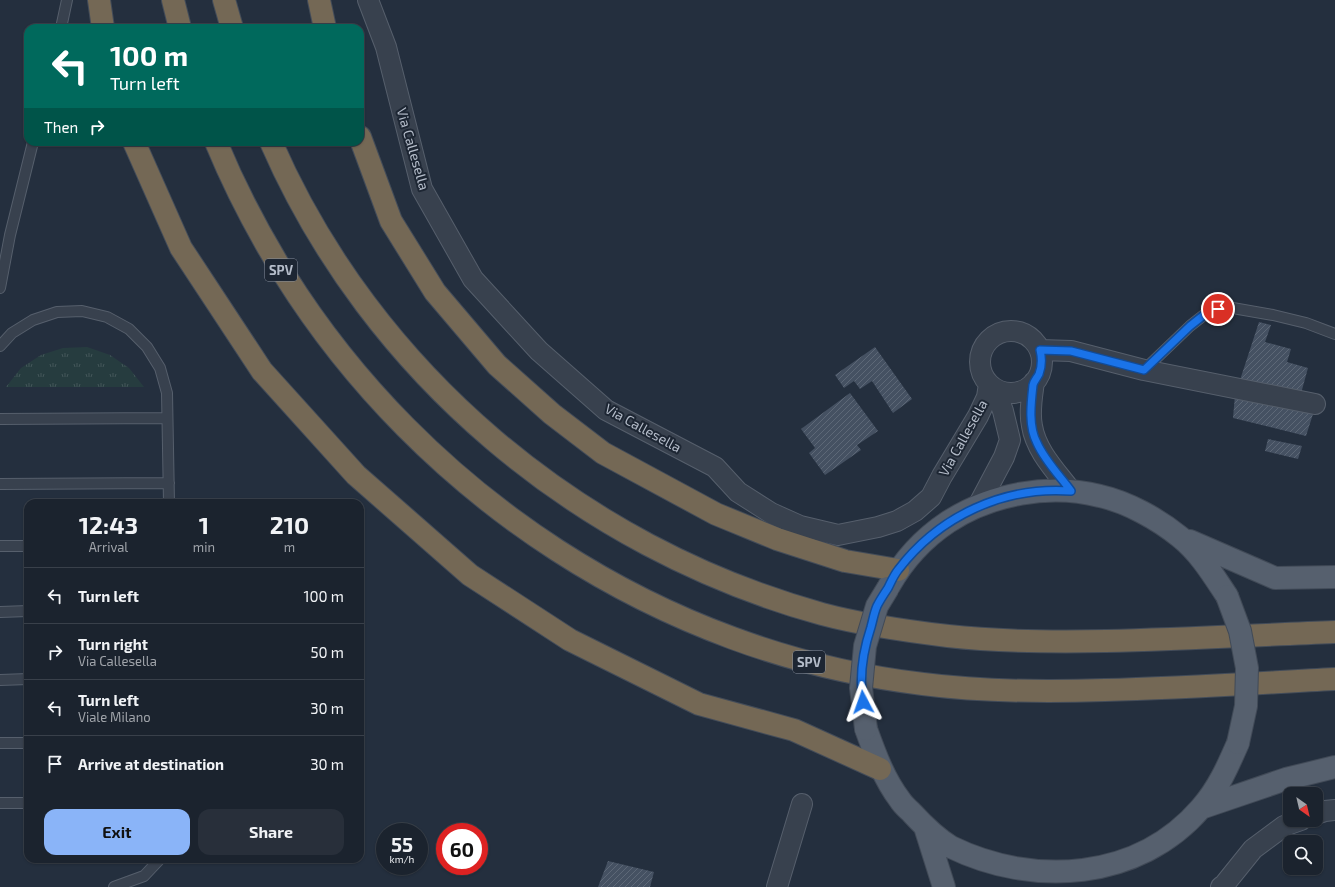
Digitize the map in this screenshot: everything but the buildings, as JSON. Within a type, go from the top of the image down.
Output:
[{"type":"highway","points":[[99,0],[103,24]]},
{"type":"highway","points":[[173,0],[179,24]]},
{"type":"highway","points":[[224,0],[231,24]]},
{"type":"highway","points":[[319,0],[324,24]]},
{"type":"highway","points":[[136,146],[181,248],[262,370],[356,475],[470,575],[570,640],[699,704],[794,730],[880,769]]},
{"type":"highway","name":"SPV","points":[[218,146],[231,176],[284,276],[339,353],[406,429],[452,472],[521,527],[571,560],[665,611],[742,642],[810,662],[888,680],[951,687],[989,690],[1056,691],[1211,686],[1335,679]]},
{"type":"highway","points":[[273,146],[304,209],[344,274],[386,331],[429,379],[480,429],[537,475],[587,510],[637,540],[676,560],[754,592],[823,614],[856,622],[948,636],[1001,640],[1063,641],[1156,640],[1335,632]]},
{"type":"highway","points":[[363,146],[391,221],[435,292],[497,365],[552,414],[603,453],[716,514],[777,539],[845,561],[893,579]]},
{"type":"main road","points":[[1180,537],[1207,564],[1227,596],[1240,631],[1247,668],[1246,706],[1238,743],[1223,777],[1201,808],[1174,834],[1143,854],[1109,868],[1064,881],[1009,871],[979,861],[950,847],[925,827],[900,800],[880,769],[866,729],[861,688],[864,646],[877,606],[893,579],[921,544],[948,522],[978,506],[1018,494],[1059,490],[1071,491],[1100,496],[1143,512],[1180,537],[1274,578],[1335,577]]},
{"type":"main road","points":[[1201,808],[1286,780],[1335,767]]},
{"type":"main road","points":[[925,827],[944,887]]},
{"type":"street","name":"Via Callesella","points":[[368,0],[386,47],[422,189],[473,279],[539,352],[606,410],[715,467],[738,492],[772,513],[800,526],[838,535],[878,527],[897,521],[916,511],[932,497],[942,476],[978,416],[992,386]]},
{"type":"street","points":[[1006,331],[1016,331],[1026,334],[1034,341],[1040,350],[1042,358],[1038,376],[1034,382],[1025,389],[1015,392],[1005,392],[992,386],[985,379],[980,370],[982,349],[988,340],[996,334],[1006,331]]},
{"type":"street","points":[[1040,350],[1071,351],[1144,370],[1315,404]]},
{"type":"street","points":[[1034,382],[1031,410],[1032,425],[1036,443],[1071,491]]},
{"type":"street","points":[[978,506],[1004,457],[1010,440],[1003,411],[992,386]]},
{"type":"street","points":[[777,887],[802,804]]},
{"type":"street","points":[[1323,812],[1335,810]]},
{"type":"street","points":[[1220,887],[1224,885],[1253,849],[1283,827]]},
{"type":"lane","points":[[62,24],[67,0]]},
{"type":"lane","points":[[0,288],[10,235],[32,146]]},
{"type":"lane","points":[[1144,370],[1190,326],[1209,311],[1227,307],[1273,314],[1306,323],[1335,334]]},
{"type":"lane","points":[[0,346],[12,333],[33,320],[57,312],[82,311],[107,317],[129,329],[147,347],[160,368],[167,393],[169,499]]},
{"type":"lane","points":[[0,419],[167,418]]},
{"type":"lane","points":[[0,484],[169,483]]},
{"type":"lane","points":[[0,546],[24,546]]},
{"type":"lane","points":[[0,612],[24,612]]},
{"type":"lane","points":[[0,680],[24,680]]},
{"type":"lane","points":[[0,743],[24,743]]},
{"type":"lane","points":[[0,803],[24,803]]},
{"type":"lane","points":[[114,887],[144,876],[156,863]]},
{"type":"green space","points":[[87,347],[110,355],[129,368],[144,387],[6,387],[21,368],[41,355],[63,348]]},
{"type":"route","points":[[863,702],[861,688],[864,646],[877,606],[898,570],[921,544],[948,522],[978,506],[1018,494],[1059,490],[1071,491],[1036,443],[1032,425],[1031,410],[1034,382],[1038,376],[1042,358],[1040,350],[1071,351],[1144,370],[1190,326],[1209,311],[1218,309]]}]
